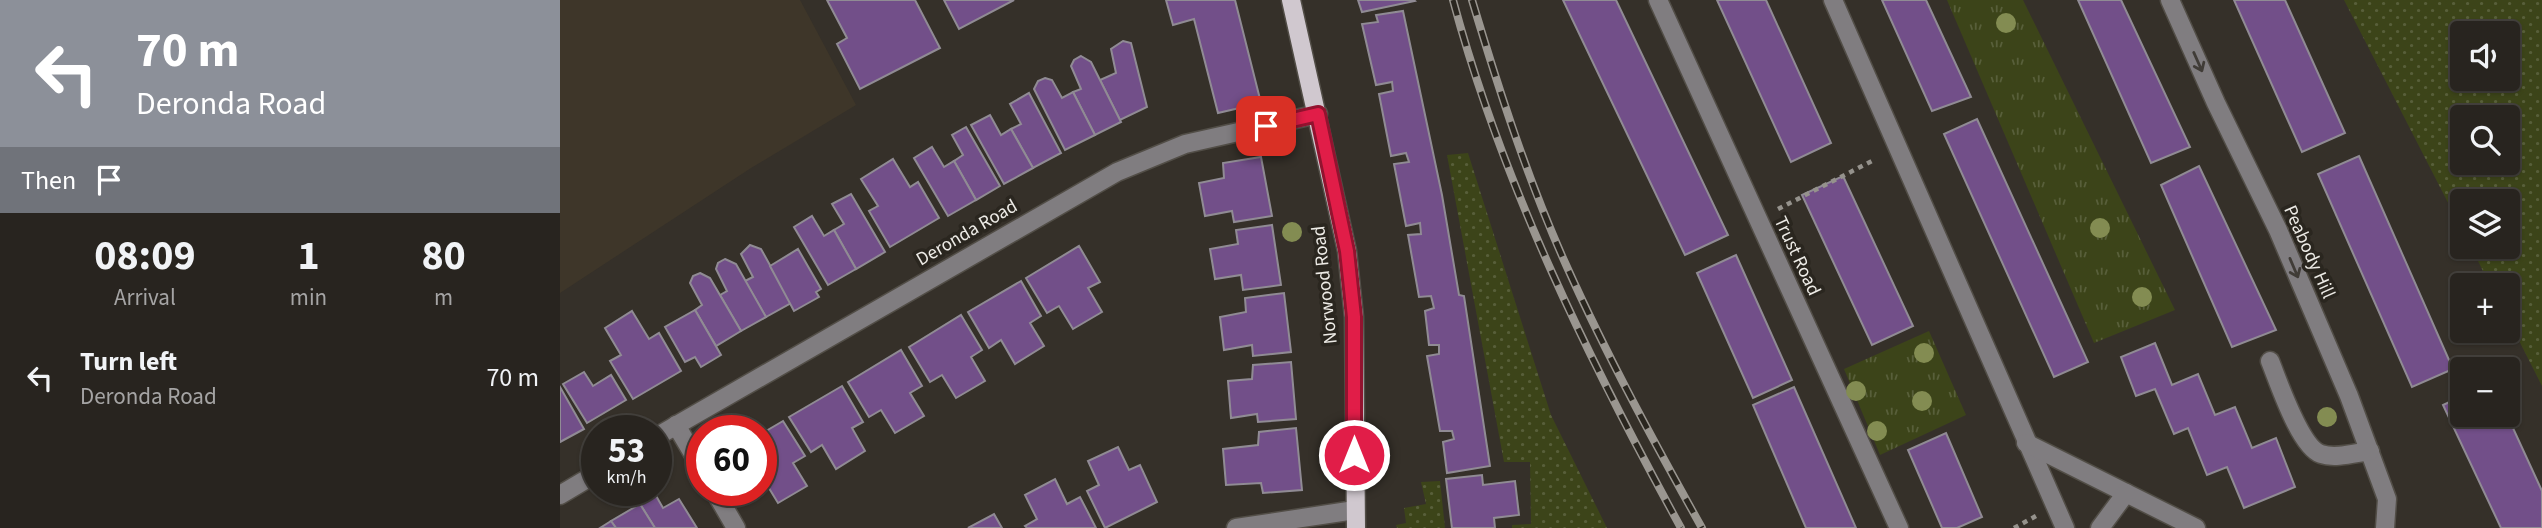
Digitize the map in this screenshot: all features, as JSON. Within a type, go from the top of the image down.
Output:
[{"type":"main road","name":"Norwood Road","points":[[1291,0],[1347,251],[1354,317],[1355,519]]},
{"type":"street","name":"Trust Road","points":[[1658,0],[1899,528]]},
{"type":"street","points":[[1832,0],[2065,528]]},
{"type":"street","name":"Peabody Hill","points":[[2170,0],[2278,230],[2349,396],[2387,499],[2385,528]]},
{"type":"street","name":"Deronda Road","points":[[672,427],[1117,172],[1185,144],[1318,114]]},
{"type":"street","points":[[2270,361],[2304,439],[2313,451],[2330,456],[2370,451]]},
{"type":"street","points":[[676,425],[686,442]]},
{"type":"street","points":[[2026,443],[2196,528]]},
{"type":"street","points":[[560,495],[581,483]]},
{"type":"street","points":[[2100,528],[2126,493]]},
{"type":"street","points":[[723,506],[736,528]]},
{"type":"street","points":[[1236,528],[1355,519]]},
{"type":"path","points":[[1758,220],[1802,195],[1896,149]]},
{"type":"shaded area","points":[[560,0],[800,0],[856,105],[751,168],[560,293]]},
{"type":"green space","points":[[1947,0],[2023,0],[2175,310],[2094,343]]},
{"type":"green space","points":[[2344,0],[2542,0],[2542,386],[2520,343],[2520,273],[2484,273],[2477,259],[2520,259],[2520,189],[2450,189],[2450,207]]},
{"type":"green space","points":[[1468,153],[1551,415],[1607,528],[1512,528],[1512,525],[1531,524],[1530,462],[1504,462],[1447,155]]},
{"type":"green space","points":[[1929,331],[1966,415],[1880,455],[1844,369]]},
{"type":"green space","points":[[1440,481],[1445,528],[1397,528],[1396,525],[1406,523],[1404,508],[1426,504],[1421,482]]},
{"type":"building","points":[[827,0],[915,0],[940,48],[860,89],[837,44],[847,38]]},
{"type":"building","points":[[944,0],[1014,0],[959,29]]},
{"type":"building","points":[[1166,0],[1235,0],[1261,103],[1218,113],[1194,19],[1173,25]]},
{"type":"building","points":[[1358,0],[1414,0],[1415,1],[1362,12]]},
{"type":"building","points":[[1563,0],[1616,0],[1728,235],[1685,255]]},
{"type":"building","points":[[1717,0],[1766,0],[1831,143],[1791,162]]},
{"type":"building","points":[[1882,0],[1926,0],[1971,97],[1932,111]]},
{"type":"building","points":[[2078,0],[2121,0],[2190,147],[2151,163]]},
{"type":"building","points":[[2234,0],[2285,0],[2345,133],[2302,152]]},
{"type":"building","points":[[1403,11],[1442,195],[1459,295],[1464,296],[1490,466],[1447,473],[1443,442],[1454,439],[1452,431],[1440,431],[1427,356],[1439,354],[1439,345],[1429,345],[1425,311],[1434,308],[1431,296],[1419,297],[1408,235],[1421,234],[1420,223],[1406,226],[1394,164],[1409,162],[1406,153],[1391,156],[1379,94],[1393,91],[1392,82],[1376,85],[1362,24],[1378,22],[1376,15]]},
{"type":"building","points":[[1123,41],[1131,43],[1147,107],[1120,120],[1100,80],[1116,73],[1111,49]]},
{"type":"building","points":[[1081,56],[1091,62],[1121,122],[1095,135],[1073,92],[1081,89],[1071,66],[1074,60]]},
{"type":"building","points":[[1045,78],[1052,80],[1062,98],[1073,92],[1095,135],[1065,150],[1034,89],[1038,81]]},
{"type":"building","points":[[1029,93],[1061,153],[1033,168],[1011,129],[1021,124],[1010,104]]},
{"type":"building","points":[[990,115],[1001,135],[1011,129],[1033,168],[1004,184],[971,125]]},
{"type":"building","points":[[1977,119],[2088,362],[2054,377],[1944,134]]},
{"type":"building","points":[[966,127],[1000,186],[976,200],[954,161],[963,155],[952,135]]},
{"type":"building","points":[[932,147],[944,167],[954,161],[976,200],[948,216],[914,158]]},
{"type":"building","points":[[2359,156],[2450,362],[2450,370],[2412,387],[2318,174]]},
{"type":"building","points":[[1261,157],[1272,216],[1234,222],[1232,211],[1205,216],[1199,183],[1224,178],[1223,163]]},
{"type":"building","points":[[893,159],[910,187],[918,182],[939,218],[890,247],[869,211],[878,206],[861,179]]},
{"type":"building","points":[[2199,166],[2276,330],[2232,347],[2161,185]]},
{"type":"building","points":[[1843,176],[1913,326],[1872,345],[1802,195]]},
{"type":"building","points":[[851,194],[885,252],[856,269],[834,230],[844,224],[832,204]]},
{"type":"building","points":[[812,216],[824,236],[834,230],[856,269],[828,285],[794,227]]},
{"type":"building","points":[[1272,225],[1281,285],[1243,290],[1241,275],[1215,279],[1210,249],[1238,244],[1236,230]]},
{"type":"building","points":[[750,245],[761,249],[791,303],[766,317],[745,281],[753,277],[741,254]]},
{"type":"building","points":[[1079,246],[1100,282],[1088,288],[1102,312],[1073,329],[1059,306],[1047,313],[1026,278]]},
{"type":"building","points":[[798,249],[821,289],[816,292],[819,297],[794,311],[770,266]]},
{"type":"building","points":[[1736,255],[1792,380],[1753,398],[1697,273]]},
{"type":"building","points":[[725,259],[736,264],[766,317],[741,331],[720,295],[727,291],[716,269],[718,263]]},
{"type":"building","points":[[700,273],[710,278],[741,331],[716,346],[695,310],[702,305],[690,283],[693,276]]},
{"type":"building","points":[[1021,281],[1041,316],[1030,323],[1044,346],[1015,364],[1001,340],[989,348],[968,312]]},
{"type":"building","points":[[1284,293],[1291,352],[1253,356],[1252,345],[1224,350],[1220,317],[1246,312],[1245,298]]},
{"type":"building","points":[[695,310],[721,355],[701,367],[695,357],[685,362],[665,327]]},
{"type":"building","points":[[632,311],[649,339],[659,333],[681,371],[633,399],[610,361],[621,355],[605,328]]},
{"type":"building","points":[[961,315],[982,350],[971,357],[985,381],[956,398],[942,375],[930,382],[909,347]]},
{"type":"building","points":[[2155,343],[2172,385],[2198,374],[2215,415],[2235,407],[2252,448],[2276,438],[2295,487],[2244,508],[2227,467],[2207,475],[2188,428],[2174,434],[2155,389],[2136,396],[2121,357]]},
{"type":"building","points":[[901,350],[922,386],[910,393],[924,416],[895,433],[881,410],[869,417],[848,382]]},
{"type":"building","points":[[1291,362],[1296,419],[1258,422],[1257,414],[1231,418],[1228,381],[1252,379],[1253,365]]},
{"type":"building","points":[[584,372],[593,386],[611,375],[626,400],[601,415],[582,415],[563,384]]},
{"type":"building","points":[[842,386],[863,422],[852,428],[865,451],[836,469],[822,445],[811,452],[789,417]]},
{"type":"building","points":[[560,387],[581,424],[581,431],[560,442]]},
{"type":"building","points":[[1794,387],[1856,528],[1806,528],[1753,405]]},
{"type":"building","points":[[2450,402],[2450,420],[2443,405]]},
{"type":"building","points":[[783,421],[805,456],[793,463],[807,486],[778,503],[777,501],[777,425]]},
{"type":"building","points":[[2453,427],[2513,427],[2542,491],[2542,528],[2501,528]]},
{"type":"building","points":[[1296,428],[1302,490],[1263,493],[1261,483],[1226,485],[1223,449],[1258,445],[1259,432]]},
{"type":"building","points":[[1946,433],[1982,517],[1957,528],[1942,528],[1908,450]]},
{"type":"building","points":[[1118,447],[1129,470],[1140,465],[1157,502],[1105,528],[1087,491],[1099,485],[1088,461]]},
{"type":"building","points":[[1482,475],[1483,485],[1515,481],[1519,515],[1494,518],[1495,528],[1452,528],[1446,479]]},
{"type":"building","points":[[1055,479],[1067,504],[1080,497],[1096,528],[1025,526],[1037,519],[1025,495]]},
{"type":"building","points":[[679,499],[697,528],[655,528],[641,506],[663,508],[672,506],[672,503]]},
{"type":"building","points":[[641,506],[655,528],[616,528],[611,521]]},
{"type":"building","points":[[994,514],[1002,528],[968,528]]},
{"type":"building","points":[[611,521],[616,528],[600,528]]},
{"type":"railway","points":[[1453,0],[1497,137],[1551,271],[1614,401],[1681,528]]},
{"type":"railway","points":[[1472,0],[1515,135],[1553,235],[1615,366],[1702,528]]},
{"type":"route","points":[[1266,126],[1318,114],[1347,251],[1354,317],[1354,455]]}]
